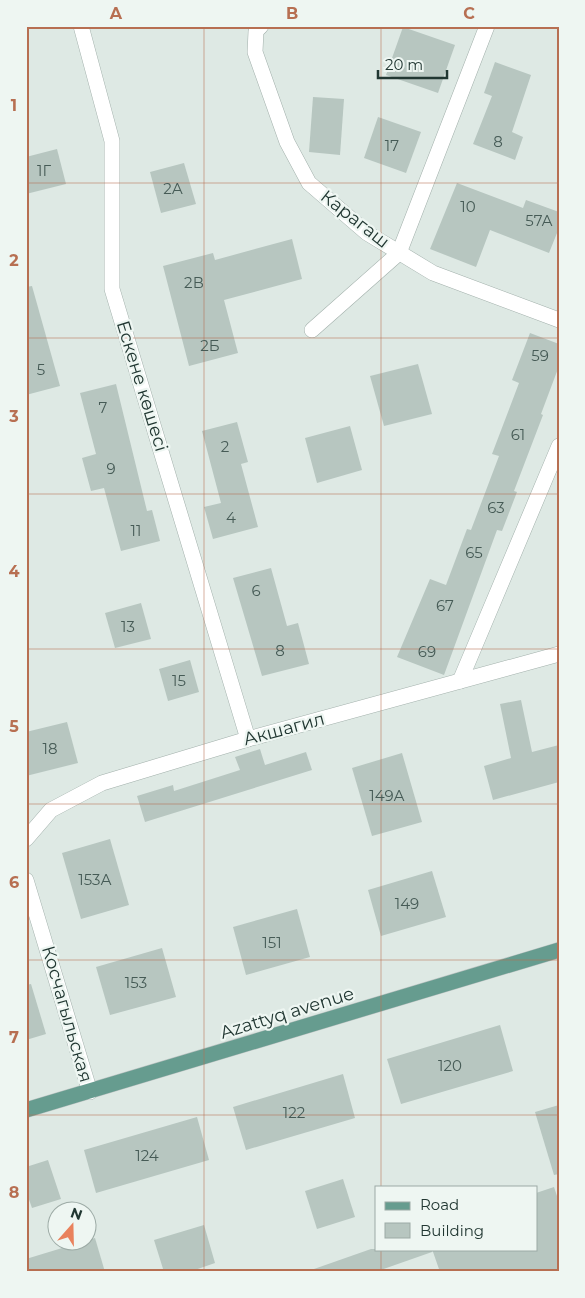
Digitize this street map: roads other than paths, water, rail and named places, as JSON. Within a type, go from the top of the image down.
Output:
[{"type":"main road","name":"Azattyq avenue","points":[[26,1110],[559,950]]},
{"type":"street","name":"Ескене көшесі","points":[[81,26],[112,141],[112,289],[248,739]]},
{"type":"street","name":"Карагаш","points":[[262,26],[256,31],[255,52],[287,142],[309,183],[367,233],[433,273],[559,320]]},
{"type":"street","points":[[312,330],[399,253],[487,26]]},
{"type":"street","points":[[460,681],[559,446]]},
{"type":"street","name":"Акшагил","points":[[26,839],[51,810],[102,783],[248,739],[559,654]]},
{"type":"street","name":"Косчагыльская","points":[[26,880],[90,1092]]}]
